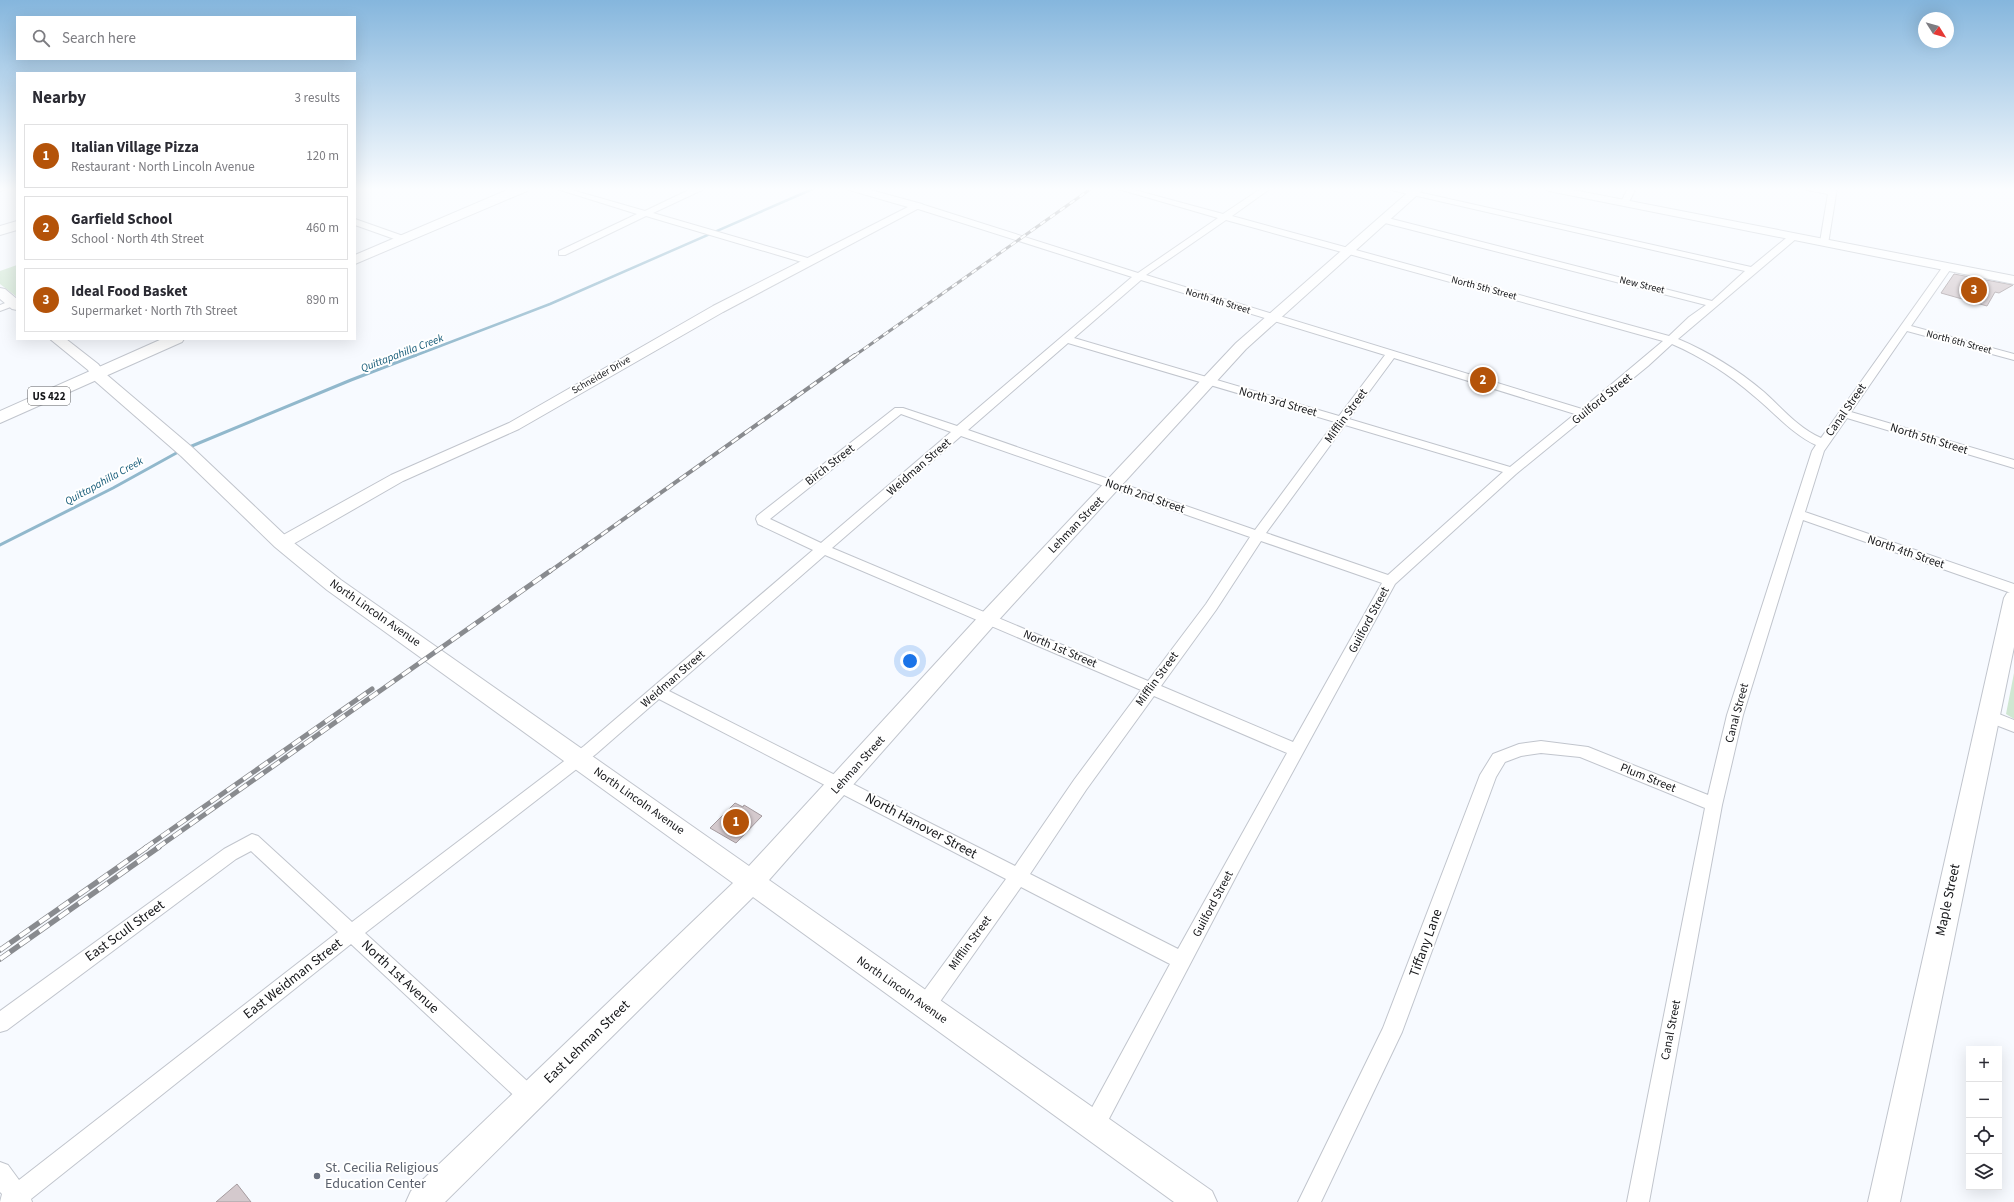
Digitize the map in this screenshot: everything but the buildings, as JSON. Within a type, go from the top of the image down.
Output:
[{"type":"highway","points":[[356,260],[391,244]]},
{"type":"highway","name":"US 422","points":[[0,418],[174,340]]},
{"type":"main road","name":"Lehman Street","points":[[752,882],[841,785],[988,619],[1114,485],[1207,381],[1271,317],[1356,244]]},
{"type":"main road","points":[[0,292],[12,305]]},
{"type":"main road","name":"North Lincoln Avenue","points":[[58,340],[93,367],[98,374],[184,450],[282,543],[334,585],[1201,1202]]},
{"type":"main road","name":"Maple Street","points":[[1887,1201],[2014,598]]},
{"type":"main road","name":"East Lehman Street","points":[[422,1202],[752,882]]},
{"type":"street","points":[[562,254],[582,244]]},
{"type":"street","points":[[748,244],[808,261]]},
{"type":"street","name":"Schneider Drive","points":[[282,543],[397,478],[514,426],[718,309],[842,244]]},
{"type":"street","name":"North 4th Street","points":[[1038,244],[1584,413]]},
{"type":"street","name":"Weidman Street","points":[[580,759],[1139,276],[1186,244]]},
{"type":"street","name":"North 5th Street","points":[[1323,244],[1672,340],[1721,366],[1759,394],[1809,439],[1822,443]]},
{"type":"street","name":"New Street","points":[[1480,244],[1714,304]]},
{"type":"street","points":[[1641,244],[1753,270]]},
{"type":"street","name":"Guilford Street","points":[[1093,1126],[1296,750],[1390,581],[1512,471],[1672,340],[1692,319],[1714,304],[1784,244]]},
{"type":"street","points":[[1835,244],[2014,280]]},
{"type":"street","name":"Canal Street","points":[[1638,1202],[1714,805],[1735,715],[1798,514],[1822,443],[1947,267]]},
{"type":"street","name":"North 6th Street","points":[[1904,327],[2014,357]]},
{"type":"street","name":"North 3rd Street","points":[[1066,339],[1512,471]]},
{"type":"street","name":"Mifflin Street","points":[[925,1006],[1018,877],[1080,785],[1211,607],[1258,535],[1391,354]]},
{"type":"street","name":"North 2nd Street","points":[[899,410],[1390,581]]},
{"type":"street","name":"Birch Street","points":[[763,521],[764,517],[899,410]]},
{"type":"street","name":"North 5th Street","points":[[1844,413],[2014,464]]},
{"type":"street","name":"North 4th Street","points":[[1798,514],[2014,589]]},
{"type":"street","name":"North 1st Street","points":[[763,521],[824,549],[1296,750]]},
{"type":"street","name":"North Hanover Street","points":[[658,692],[1183,961]]},
{"type":"street","points":[[1989,716],[2014,726]]},
{"type":"street","name":"Tiffany Lane","points":[[1309,1202],[1392,1032],[1488,775],[1499,758],[1519,750],[1541,747],[1582,750]]},
{"type":"street","name":"Plum Street","points":[[1582,750],[1714,805]]},
{"type":"street","name":"East Weidman Street","points":[[15,1200],[353,932],[580,759]]},
{"type":"street","name":"North 1st Avenue","points":[[252,841],[353,932],[530,1097]]},
{"type":"street","name":"East Scull Street","points":[[0,1022],[230,854],[252,841]]},
{"type":"street","points":[[0,1173],[15,1200]]},
{"type":"green space","points":[[16,265],[16,296],[0,284],[0,271]]},
{"type":"green space","points":[[2014,673],[2014,719],[2006,714]]},
{"type":"waterway","name":"Quittapahilla Creek","points":[[414,356],[550,304],[687,244]]},
{"type":"waterway","name":"Quittapahilla Creek","points":[[187,448],[351,380],[416,355]]},
{"type":"waterway","name":"Quittapahilla Creek","points":[[0,545],[113,488],[180,451]]},
{"type":"railway","points":[[854,356],[1013,244]]},
{"type":"railway","points":[[549,572],[855,355]]},
{"type":"railway","points":[[157,848],[550,571]]},
{"type":"railway","points":[[145,848],[372,689]]},
{"type":"railway","points":[[0,950],[147,847]]},
{"type":"railway","points":[[0,959],[159,847]]},
{"type":"place","name":"Ideal Food Basket","points":[[1974,290]]},
{"type":"place","name":"Garfield School","points":[[1483,380]]},
{"type":"place","name":"Italian Village Pizza","points":[[736,822]]},
{"type":"place","name":"St. Cecilia Religious Education Center","points":[[317,1176]]}]
